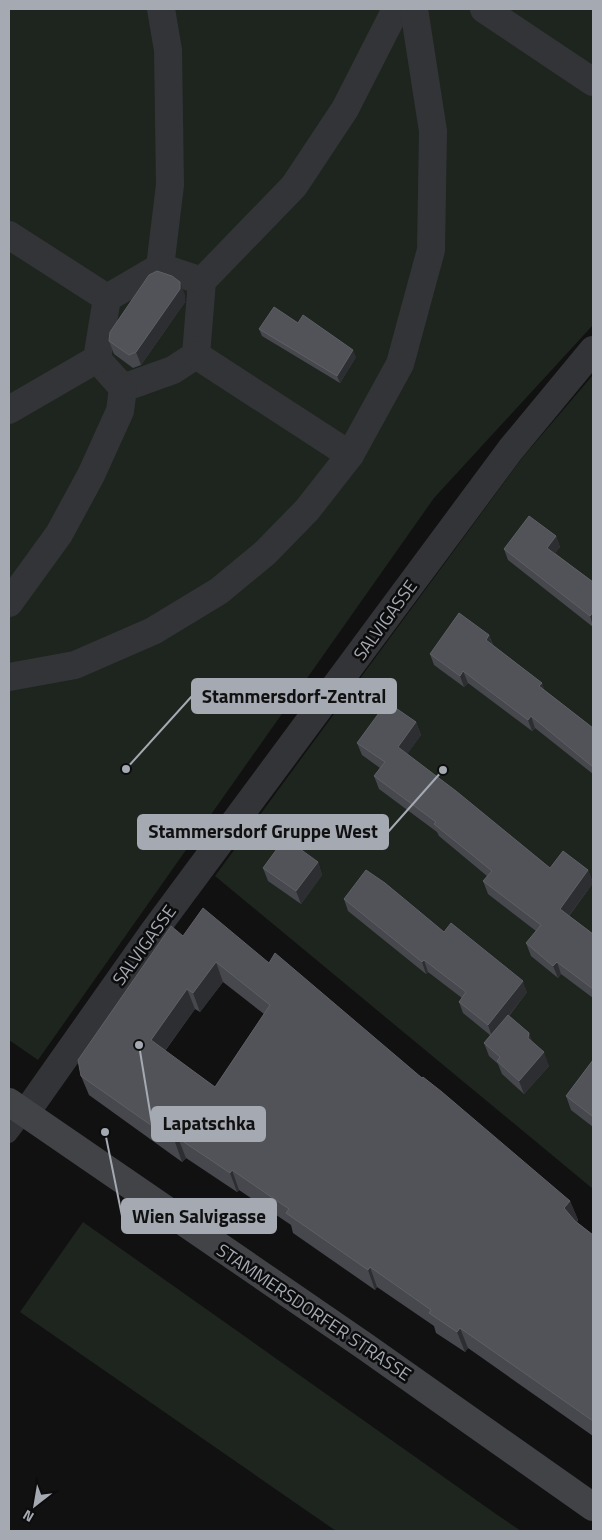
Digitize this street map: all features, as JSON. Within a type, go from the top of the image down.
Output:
[{"type":"main road","name":"STAMMERSDORFER STRASSE","points":[[14,1117],[363,1345],[593,1507]]},
{"type":"street","points":[[160,267],[170,185],[168,50],[161,9]]},
{"type":"street","points":[[196,355],[202,281],[294,186],[345,110],[396,9]]},
{"type":"street","points":[[9,677],[75,666],[152,631],[219,591],[265,553],[307,510],[350,455],[400,364],[431,250],[433,131],[414,9]]},
{"type":"street","points":[[484,9],[593,82]]},
{"type":"street","points":[[9,235],[107,298]]},
{"type":"street","points":[[107,298],[160,267],[202,281]]},
{"type":"street","points":[[97,359],[107,298]]},
{"type":"street","name":"SALVIGASSE","points":[[14,1117],[154,931],[510,449],[593,350]]},
{"type":"street","points":[[196,355],[350,455]]},
{"type":"street","points":[[123,388],[174,370],[196,355]]},
{"type":"street","points":[[9,603],[59,534],[91,475],[120,411],[123,388],[97,359]]},
{"type":"street","points":[[9,410],[97,359]]},
{"type":"shaded area","points":[[9,9],[593,9],[593,325],[434,498],[38,1060],[9,1040]]},
{"type":"shaded area","points":[[593,375],[593,1189],[215,876],[522,458]]},
{"type":"shaded area","points":[[83,1222],[521,1531],[336,1531],[20,1312]]},
{"type":"building","points":[[157,271],[172,276],[180,282],[180,289],[136,352],[129,355],[109,341],[110,332],[149,275]]},
{"type":"building","points":[[274,307],[298,323],[303,315],[353,350],[337,376],[259,329]]},
{"type":"building","points":[[529,516],[556,536],[547,548],[593,582],[593,612],[590,616],[504,549]]},
{"type":"building","points":[[459,613],[489,635],[486,640],[542,683],[539,686],[593,728],[593,767],[531,716],[528,720],[463,671],[460,676],[430,654]]},
{"type":"building","points":[[387,702],[416,722],[398,747],[456,791],[550,868],[563,851],[588,870],[560,909],[593,934],[593,989],[557,962],[553,966],[526,943],[541,925],[483,881],[492,871],[434,824],[436,822],[374,776],[385,762],[357,743]]},
{"type":"building","points":[[285,838],[318,862],[296,891],[263,868]]},
{"type":"building","points":[[366,870],[385,883],[444,932],[451,923],[523,981],[488,1025],[459,1002],[466,992],[424,960],[422,962],[344,899]]},
{"type":"building","points":[[203,908],[269,963],[275,953],[570,1201],[564,1208],[575,1221],[593,1235],[593,1421],[460,1328],[457,1332],[429,1313],[431,1310],[370,1267],[368,1270],[286,1213],[289,1209],[232,1170],[230,1173],[178,1138],[175,1142],[81,1076],[78,1060],[171,926],[183,936]],"holes":[[[216,962],[270,1005],[215,1087],[151,1040],[187,989],[193,993]]]},
{"type":"building","points":[[508,1015],[529,1033],[528,1038],[544,1052],[519,1081],[497,1061],[500,1057],[484,1043]]},
{"type":"building","points":[[593,1060],[593,1114],[592,1116],[566,1096]]},
{"type":"place","name":"Stammersdorf-Zentral","points":[[126,769]]},
{"type":"place","name":"Stammersdorf Gruppe West","points":[[443,770]]},
{"type":"place","name":"Lapatschka","points":[[139,1045]]},
{"type":"place","name":"Wien Salvigasse","points":[[105,1132]]}]
